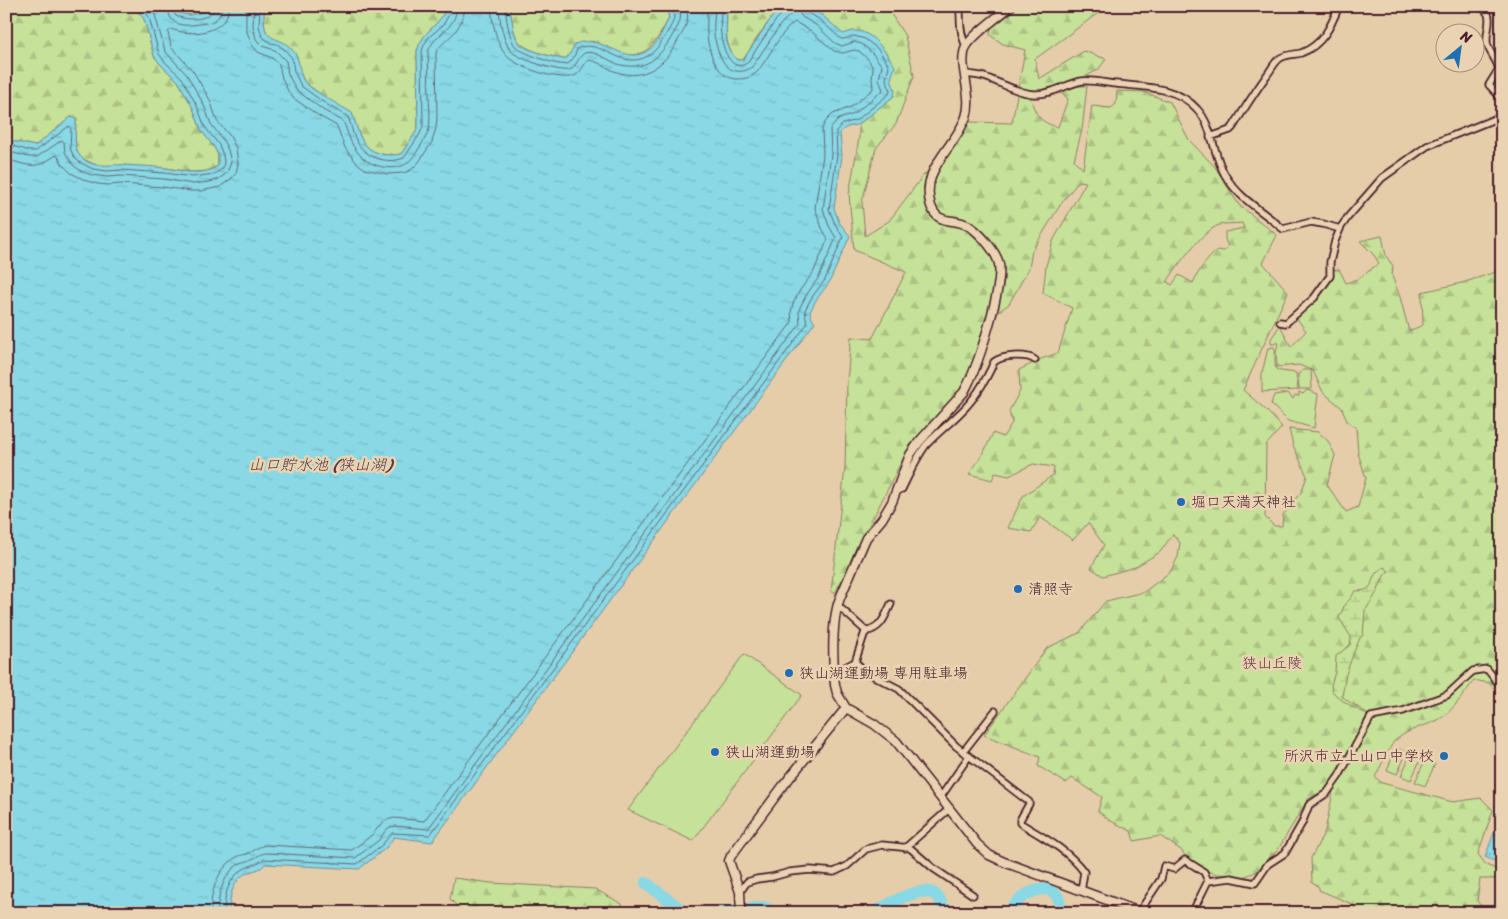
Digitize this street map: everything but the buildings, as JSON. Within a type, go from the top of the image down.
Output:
[{"type":"street","points":[[960,6],[960,23],[966,46]]},
{"type":"street","points":[[1011,6],[966,46],[963,62],[968,96],[968,111],[958,131],[934,166],[930,183],[930,200],[934,212],[943,219],[967,225],[992,250],[998,263],[999,275],[987,331],[964,392],[913,450],[887,512],[866,538],[837,605],[834,630],[834,673],[837,692],[846,708],[874,724],[896,741],[977,844],[989,855],[1141,912],[1161,879],[1164,866],[1174,869],[1185,860],[1204,872],[1208,881]]},
{"type":"street","points":[[1210,137],[1230,130],[1233,127],[1278,60],[1285,56],[1300,53],[1318,43],[1328,32],[1340,6]]},
{"type":"street","points":[[1479,6],[1487,12],[1489,17],[1486,44],[1499,69],[1490,85],[1502,100]]},
{"type":"street","points":[[965,74],[982,76],[1019,91],[1032,94],[1044,93],[1084,81],[1151,87],[1180,96],[1192,104],[1203,117],[1220,165],[1233,187],[1243,198],[1283,229],[1311,222],[1340,229]]},
{"type":"street","points":[[1280,322],[1286,324],[1314,298],[1330,276],[1330,262],[1340,229],[1382,178],[1427,146],[1502,116]]},
{"type":"street","points":[[896,491],[902,489],[926,446],[940,430],[961,413],[975,396],[998,358],[1014,356],[1031,357],[1035,360]]},
{"type":"street","points":[[834,673],[855,662],[865,632],[874,630],[882,623],[891,604]]},
{"type":"street","points":[[837,605],[867,632]]},
{"type":"street","points":[[855,662],[868,673],[899,689],[963,752],[1029,802],[1020,823],[1053,843],[1079,866],[1084,872],[1081,890]]},
{"type":"street","points":[[1208,881],[1231,878],[1255,883],[1268,864],[1285,852],[1302,824],[1310,805],[1327,793],[1339,776],[1371,717],[1402,711],[1447,696],[1473,671],[1487,669],[1502,688]]},
{"type":"street","points":[[741,913],[740,892],[729,861],[731,856],[783,786],[846,708]]},
{"type":"street","points":[[963,752],[995,712]]},
{"type":"street","points":[[940,798],[969,756]]},
{"type":"street","points":[[905,848],[949,809]]},
{"type":"street","points":[[740,892],[747,882],[757,879],[810,870],[834,872],[846,866],[866,850],[882,845],[910,848],[932,868],[973,895]]},
{"type":"street","points":[[1192,913],[1208,881]]},
{"type":"green space","points":[[6,6],[134,6],[144,19],[154,56],[178,81],[193,108],[201,130],[218,155],[218,166],[207,171],[192,172],[166,168],[94,164],[81,158],[75,148],[76,121],[73,117],[35,146],[6,138]]},
{"type":"green space","points":[[179,6],[211,6],[209,11],[189,15],[179,13]]},
{"type":"green space","points":[[265,6],[447,6],[440,19],[423,38],[417,51],[418,125],[416,132],[401,154],[388,155],[372,150],[363,142],[352,113],[305,83],[299,70],[297,56],[289,47],[269,37],[267,34],[264,22]]},
{"type":"green space","points":[[509,6],[666,6],[669,18],[657,39],[640,53],[632,55],[623,54],[590,41],[564,59],[553,57],[521,44],[514,32]]},
{"type":"green space","points":[[726,6],[786,6],[768,23],[743,60],[737,60],[727,40]]},
{"type":"green space","name":"狭山丘陵","points":[[805,6],[892,6],[891,14],[905,36],[914,76],[896,124],[876,148],[862,202],[865,236],[889,221],[922,177],[953,147],[969,122],[1012,123],[1025,50],[1003,44],[990,35],[991,28],[1012,13],[1007,6],[1108,6],[1035,59],[1039,79],[1084,51],[1106,59],[1098,70],[1078,80],[1076,86],[1087,86],[1082,130],[1074,160],[1083,169],[1092,106],[1111,108],[1116,104],[1117,91],[1144,92],[1170,102],[1189,140],[1215,167],[1239,205],[1277,235],[1263,263],[1288,292],[1243,390],[1282,427],[1266,445],[1265,517],[1274,526],[1282,526],[1283,515],[1302,491],[1307,476],[1293,445],[1289,429],[1318,432],[1328,441],[1335,455],[1327,485],[1346,512],[1358,507],[1366,478],[1358,453],[1356,427],[1347,421],[1342,408],[1323,392],[1313,371],[1299,365],[1277,367],[1276,354],[1278,342],[1271,344],[1271,339],[1280,325],[1291,347],[1306,331],[1296,317],[1332,270],[1339,269],[1346,283],[1360,278],[1379,263],[1360,241],[1382,236],[1386,256],[1393,266],[1392,276],[1409,331],[1423,325],[1422,292],[1462,283],[1502,270],[1502,698],[1489,683],[1474,680],[1458,702],[1443,717],[1396,740],[1388,751],[1375,777],[1382,783],[1453,802],[1481,798],[1493,810],[1478,854],[1486,865],[1496,869],[1498,872],[1495,879],[1480,879],[1477,901],[1481,906],[1478,913],[1363,913],[1350,903],[1319,890],[1319,887],[1312,883],[1311,858],[1325,831],[1333,792],[1325,790],[1308,799],[1277,851],[1256,872],[1243,877],[1217,874],[1207,871],[1187,858],[1181,850],[1160,836],[1134,841],[1131,831],[1109,820],[1098,811],[1102,797],[1072,778],[1066,783],[1038,766],[1040,757],[984,735],[1047,648],[1079,633],[1106,601],[1144,592],[1170,572],[1178,557],[1180,543],[1173,534],[1160,552],[1135,567],[1103,576],[1091,568],[1104,545],[1088,523],[1073,540],[1040,517],[1031,532],[1008,528],[1023,496],[1053,475],[1054,467],[1033,464],[1009,476],[995,473],[992,480],[969,474],[983,454],[993,433],[1003,437],[1012,423],[1009,411],[1020,391],[1019,370],[1058,353],[1072,308],[1043,293],[1046,266],[1053,241],[1086,182],[1079,181],[1062,202],[1032,251],[1029,268],[1009,304],[998,312],[981,356],[961,392],[910,445],[835,593],[831,592],[845,468],[847,382],[851,337],[872,339],[906,272],[854,250],[849,194],[859,138],[859,124],[894,96],[891,75],[854,31],[843,35],[822,15]],"holes":[[[1059,93],[1068,99],[1057,127],[1042,120],[1034,108],[1030,97]],[[1242,223],[1244,228],[1225,232],[1228,247],[1224,251],[1217,250],[1213,254],[1193,283],[1179,275],[1172,285],[1167,282],[1190,250],[1212,229],[1221,224]]]},
{"type":"green space","points":[[1274,347],[1276,369],[1296,373],[1298,390],[1262,392],[1262,373],[1268,348]]},
{"type":"green space","points":[[1303,370],[1311,370],[1312,389],[1299,389],[1298,374]]},
{"type":"green space","points":[[1307,390],[1318,394],[1314,428],[1288,421],[1271,404],[1274,395],[1288,393],[1293,399],[1295,395],[1299,396],[1299,392],[1303,394]]},
{"type":"green space","points":[[1384,567],[1389,571],[1385,574],[1377,592],[1365,611],[1363,635],[1360,638],[1346,674],[1342,696],[1367,714],[1369,718],[1340,698],[1332,691],[1331,685],[1335,672],[1336,656],[1350,645],[1351,637],[1339,618],[1345,604],[1355,591],[1369,588],[1374,576]]},
{"type":"green space","name":"狭山湖運動場","points":[[744,654],[802,695],[693,841],[628,810]]},
{"type":"green space","points":[[1396,748],[1407,752],[1397,774],[1387,770]]},
{"type":"green space","points":[[1411,753],[1421,758],[1411,780],[1401,776]]},
{"type":"green space","points":[[1425,760],[1435,764],[1425,786],[1415,782]]},
{"type":"green space","points":[[454,878],[491,883],[595,889],[622,904],[624,913],[464,913],[450,899]]},
{"type":"water","name":"山口貯水池 (狭山湖)","points":[[134,6],[179,6],[179,13],[189,15],[209,11],[211,6],[265,6],[265,29],[273,38],[290,47],[296,55],[304,81],[319,93],[352,113],[363,142],[372,150],[388,155],[401,154],[416,132],[418,125],[417,51],[423,38],[440,19],[447,6],[509,6],[514,32],[520,44],[534,51],[564,59],[568,57],[575,44],[586,42],[596,43],[633,55],[642,54],[654,45],[669,18],[666,6],[726,6],[727,41],[732,54],[737,60],[743,60],[772,17],[780,9],[786,6],[806,7],[822,15],[843,34],[853,31],[861,32],[873,38],[895,66],[891,79],[895,90],[894,96],[859,124],[845,128],[840,133],[842,156],[834,208],[839,222],[850,236],[829,283],[816,300],[810,312],[815,322],[432,842],[394,837],[386,848],[359,869],[265,864],[238,880],[232,890],[230,913],[6,913],[6,138],[35,146],[71,117],[75,118],[76,121],[75,140],[77,150],[82,158],[92,164],[168,168],[185,172],[202,172],[218,166],[218,155],[201,130],[193,108],[178,81],[154,56],[144,19]]},
{"type":"water","points":[[1494,833],[1502,836],[1502,851],[1497,862],[1485,857]]},
{"type":"waterway","points":[[646,883],[686,913]]},
{"type":"waterway","points":[[1011,913],[1013,907],[1024,896],[1039,890],[1053,892],[1058,897],[1061,913]]},
{"type":"waterway","points":[[874,913],[906,896],[925,892],[933,893],[939,898],[945,913]]},
{"type":"waterway","points":[[723,913],[762,907],[774,913]]},
{"type":"place","name":"堀口天満天神社","points":[[1181,502]]},
{"type":"place","name":"清照寺","points":[[1018,589]]},
{"type":"place","name":"狭山湖運動場 専用駐車場","points":[[789,673]]},
{"type":"place","name":"狭山湖運動場","points":[[715,752]]},
{"type":"place","name":"所沢市立上山口中学校","points":[[1444,756]]}]
